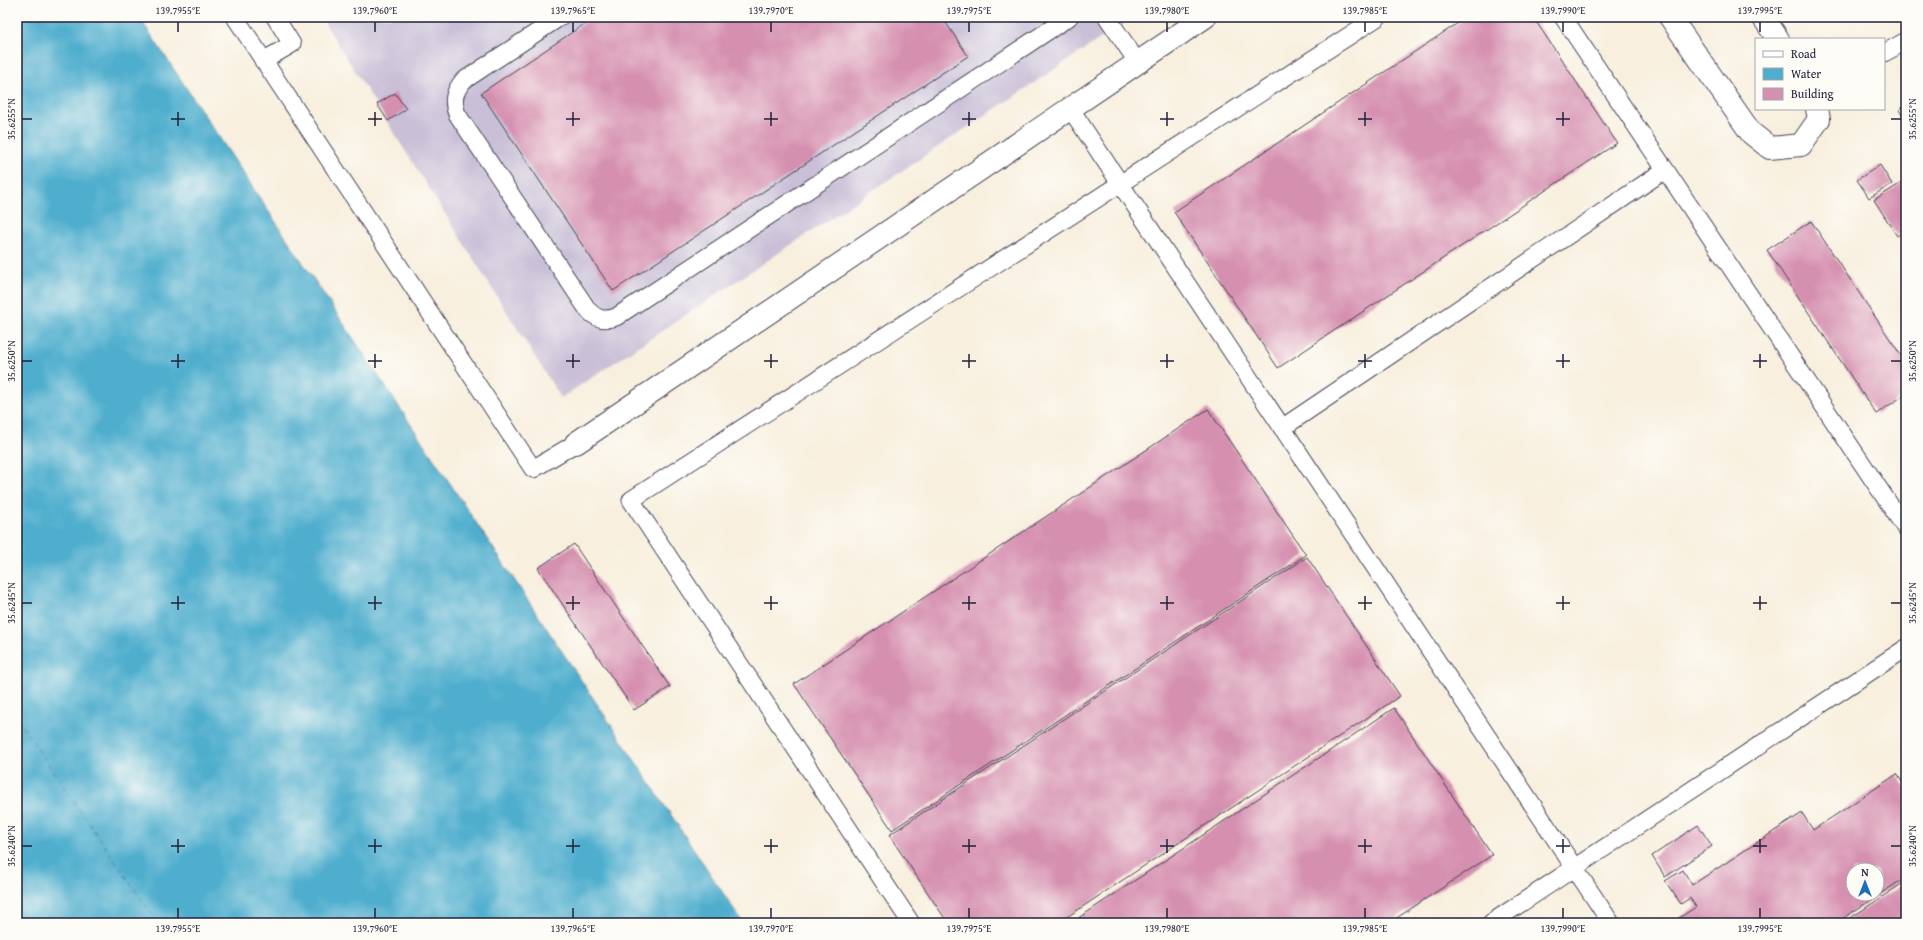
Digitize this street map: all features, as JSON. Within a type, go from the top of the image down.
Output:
[{"type":"street","points":[[576,443],[1205,17]]},
{"type":"street","points":[[1670,17],[1751,133],[1770,148],[1801,144],[1819,119],[1817,110]]},
{"type":"street","points":[[1763,17],[1777,38]]},
{"type":"lane","points":[[235,17],[533,469],[576,443]]},
{"type":"lane","points":[[264,61],[292,44],[274,17]]},
{"type":"lane","points":[[560,17],[463,81],[457,88],[454,96],[454,105],[457,114],[588,310],[599,319],[607,320],[616,317],[1069,17]]},
{"type":"lane","points":[[1107,17],[1138,63]]},
{"type":"lane","points":[[911,923],[631,500],[1378,17]]},
{"type":"lane","points":[[1563,17],[1906,529]]},
{"type":"lane","points":[[1885,52],[1906,40]]},
{"type":"lane","points":[[1070,108],[1611,923]]},
{"type":"lane","points":[[1282,428],[1666,170]]},
{"type":"lane","points":[[1491,923],[1906,648]]},
{"type":"shaded area","points":[[321,17],[1133,17],[561,398]]},
{"type":"water","points":[[17,17],[139,17],[743,923],[17,923]]},
{"type":"building","points":[[595,17],[942,17],[968,56],[613,291],[481,93]]},
{"type":"building","points":[[1467,17],[1533,17],[1617,143],[1278,368],[1174,212]]},
{"type":"building","points":[[395,93],[406,109],[388,121],[377,104]]},
{"type":"building","points":[[1906,105],[1906,121],[1899,110]]},
{"type":"building","points":[[1880,165],[1892,184],[1869,198],[1857,180]]},
{"type":"building","points":[[1906,180],[1906,230],[1897,236],[1874,200]]},
{"type":"building","points":[[1811,221],[1906,363],[1906,394],[1876,414],[1767,250]]},
{"type":"building","points":[[1208,409],[1306,555],[892,830],[794,684]]},
{"type":"building","points":[[574,544],[670,687],[634,710],[538,568]]},
{"type":"building","points":[[1307,557],[1400,696],[1058,923],[948,923],[889,835]]},
{"type":"building","points":[[1394,708],[1492,855],[1389,923],[1071,923]]},
{"type":"building","points":[[1897,774],[1906,788],[1906,877],[1885,891],[1885,862],[1845,862],[1845,902],[1868,902],[1836,923],[1671,923],[1696,907],[1690,898],[1681,904],[1665,881],[1683,870],[1692,885],[1802,813],[1813,830]]},
{"type":"building","points":[[1698,825],[1712,846],[1665,877],[1652,856]]},
{"type":"building","points":[[1906,881],[1906,923],[1843,923],[1874,902],[1885,902],[1885,895]]},
{"type":"ferry route","points":[[17,719],[158,923]]}]
